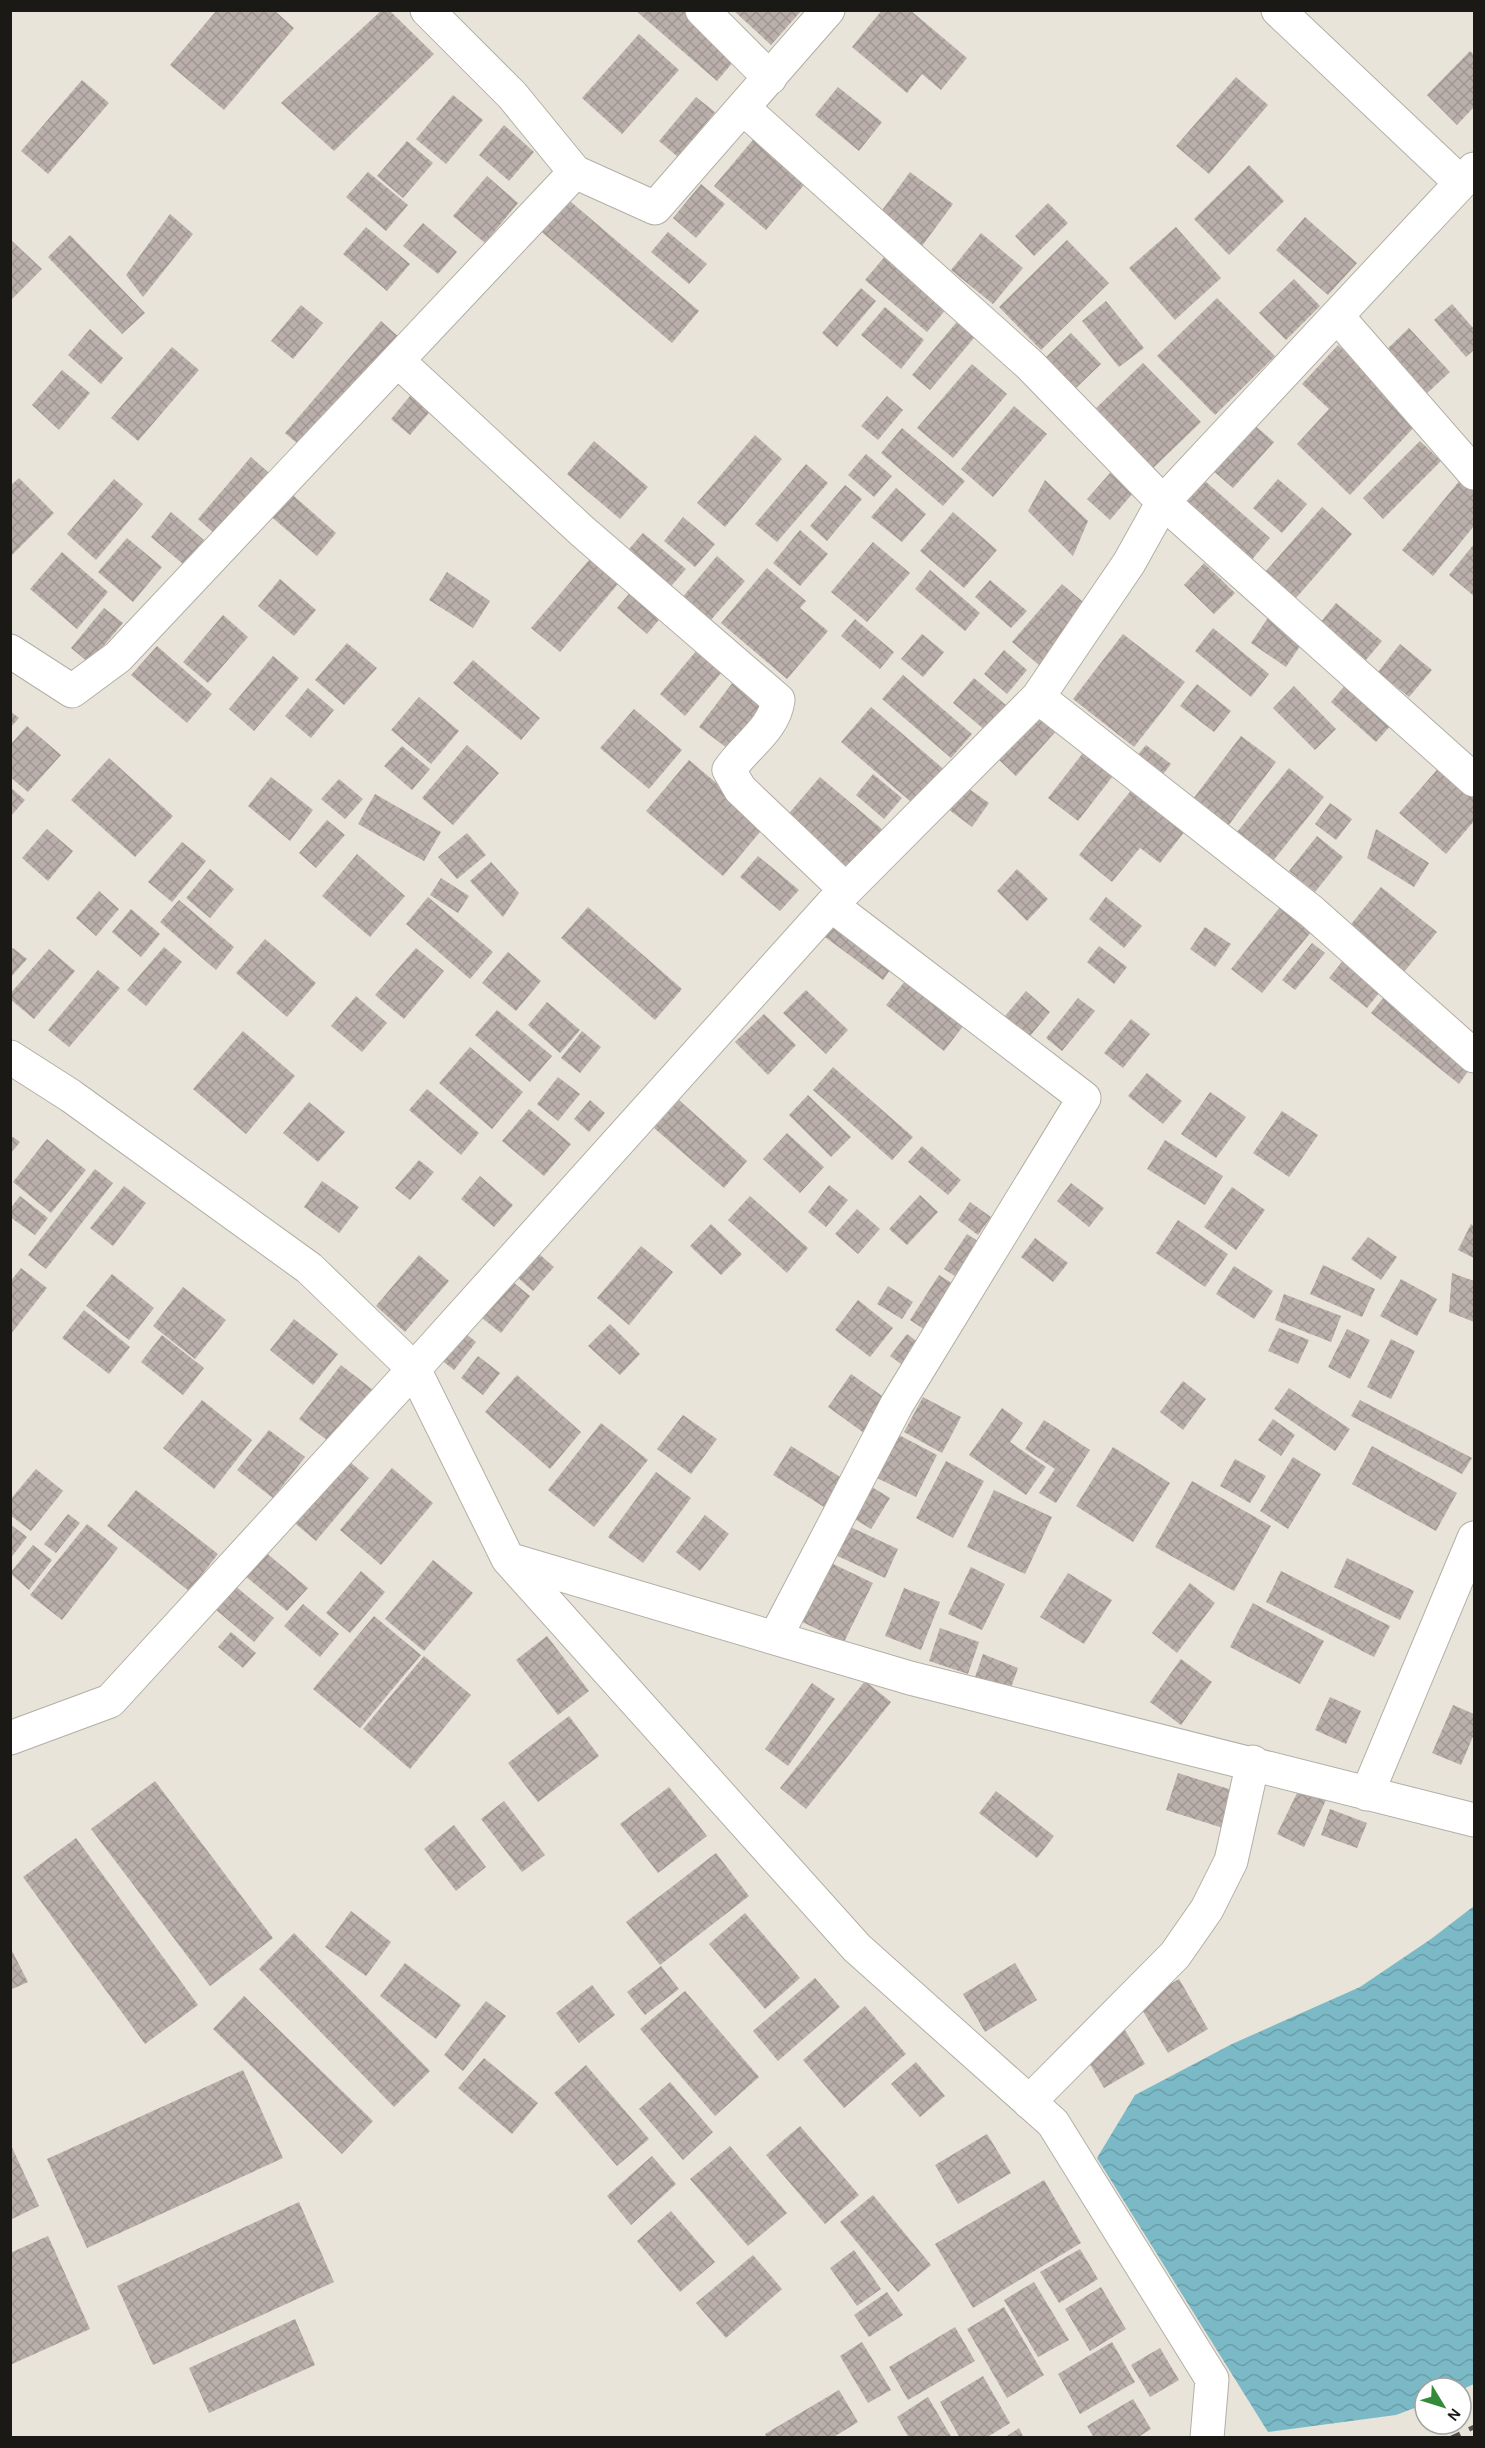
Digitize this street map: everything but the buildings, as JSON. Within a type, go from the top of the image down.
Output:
[{"type":"street","points":[[427,10],[512,95],[574,172],[656,208],[828,10]]},
{"type":"street","points":[[702,10],[770,78]]},
{"type":"street","points":[[10,1738],[110,1701],[414,1369],[839,897],[1038,697],[1130,563],[1163,502],[1468,176],[1278,10]]},
{"type":"street","points":[[743,108],[1030,365],[1163,502],[1474,780]]},
{"type":"street","points":[[10,651],[72,691],[118,657],[574,172]]},
{"type":"street","points":[[1337,316],[1474,473]]},
{"type":"street","points":[[398,361],[582,531],[778,700],[772,721],[734,762],[729,771],[730,775],[839,897],[1084,1098],[897,1404],[775,1638]]},
{"type":"street","points":[[1038,697],[1311,911],[1474,1056]]},
{"type":"street","points":[[10,1057],[71,1096],[309,1268],[414,1369],[508,1558],[857,1948],[1053,2123],[1212,2379],[1208,2438]]},
{"type":"street","points":[[1366,1794],[1474,1538]]},
{"type":"street","points":[[508,1558],[910,1678],[1253,1762],[1366,1794],[1474,1820]]},
{"type":"street","points":[[1029,2102],[1175,1955],[1207,1909],[1231,1861],[1253,1762]]},
{"type":"water","points":[[1474,1906],[1474,2384],[1473,2376],[1413,2376],[1413,2409],[1396,2415],[1268,2432],[1097,2158],[1135,2095],[1232,2044],[1360,1987],[1431,1939]]},
{"type":"railway","points":[[1451,2438],[1474,2427]]}]
